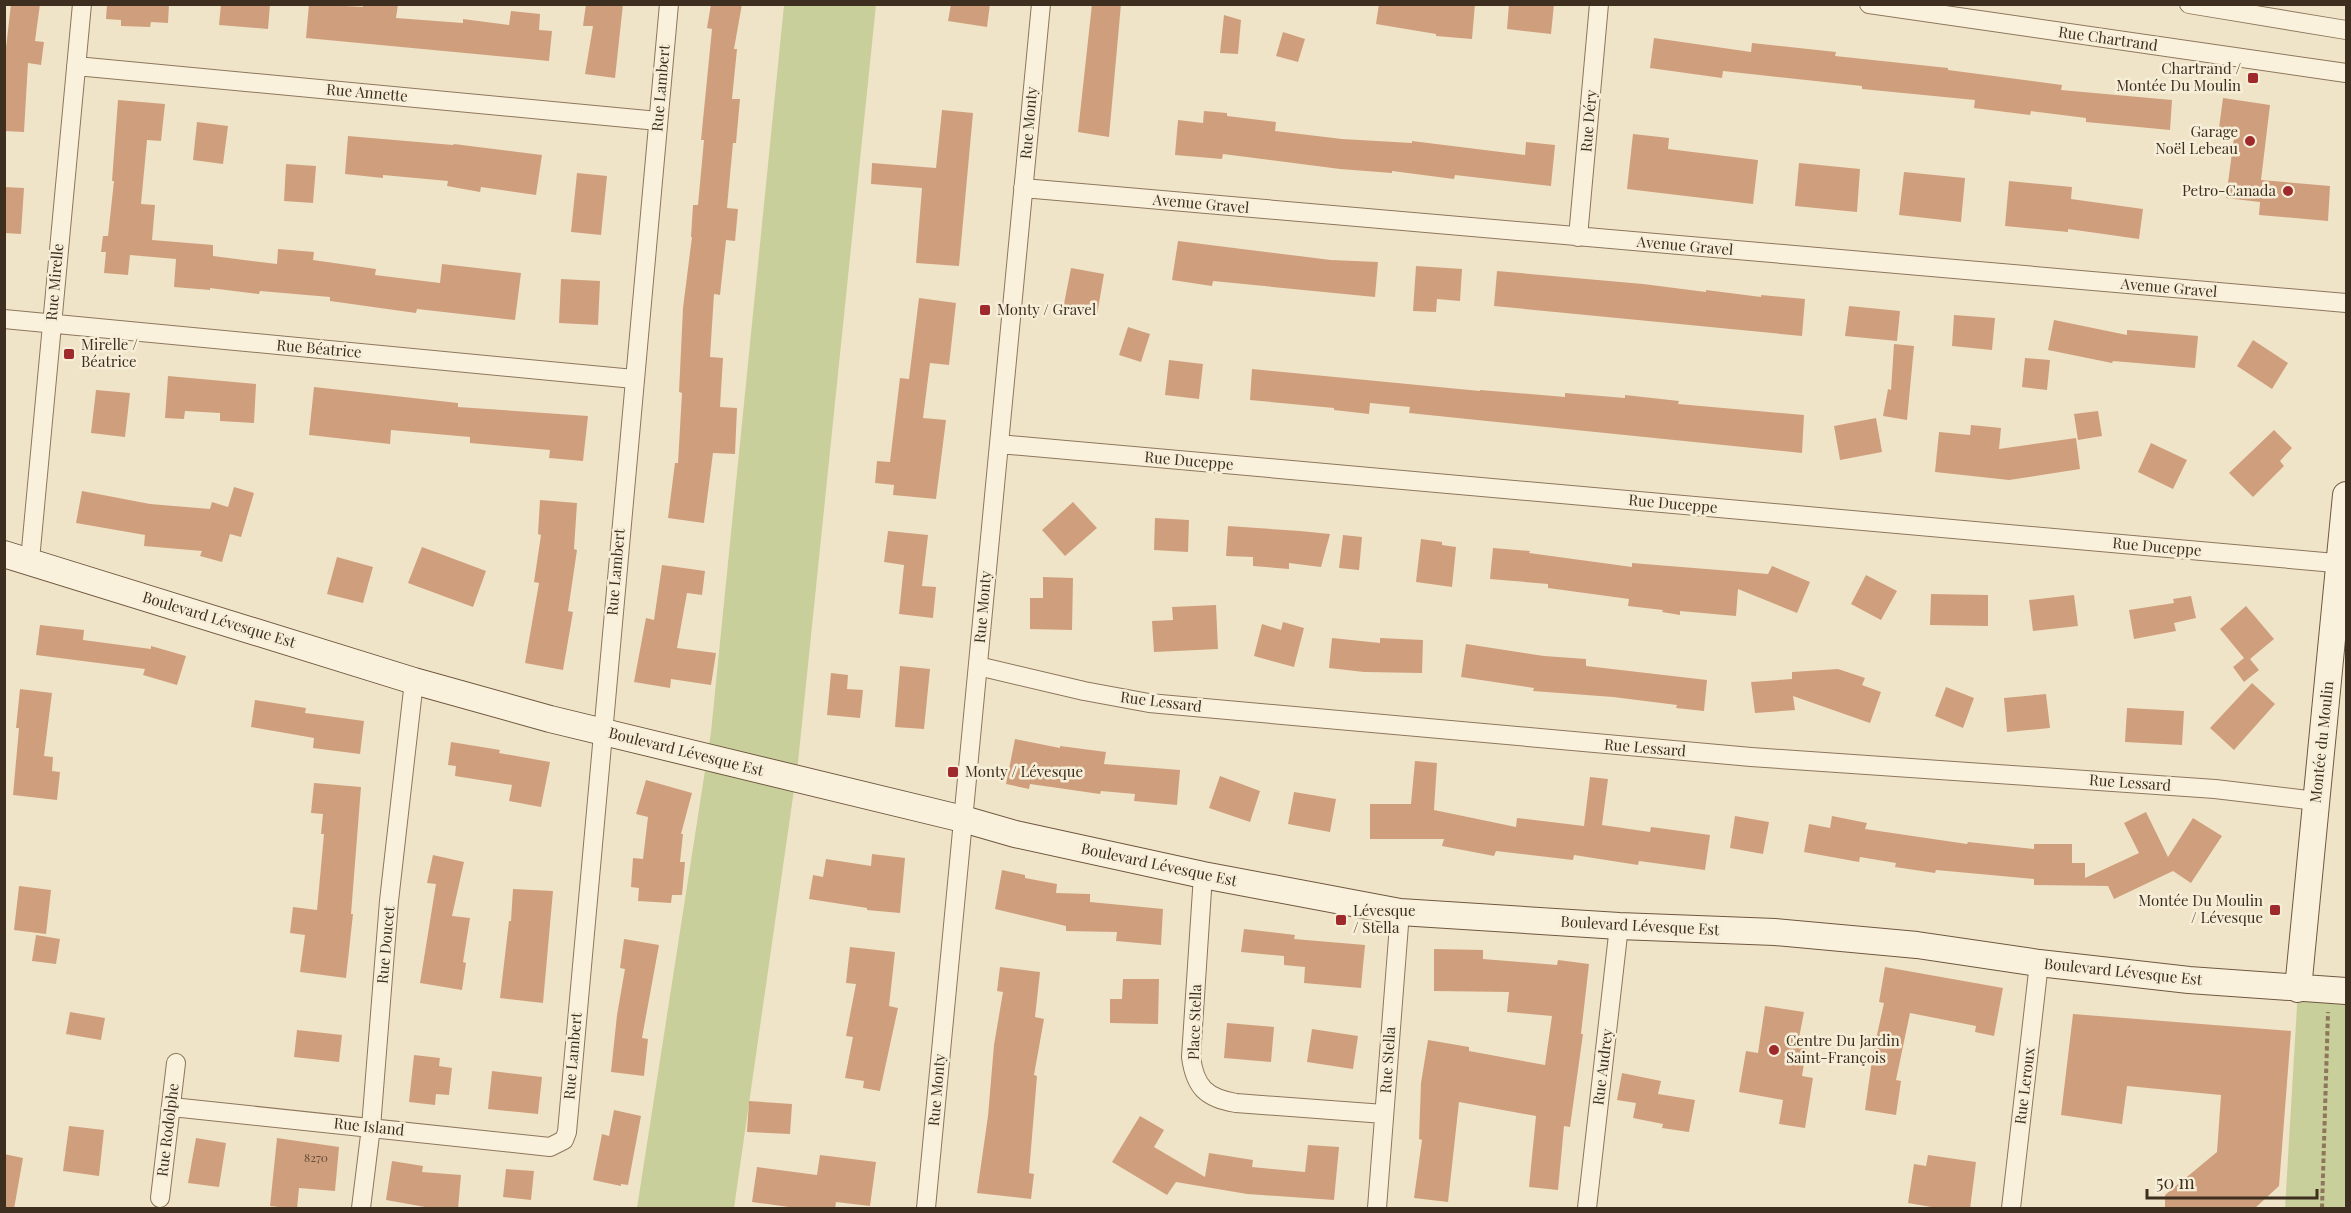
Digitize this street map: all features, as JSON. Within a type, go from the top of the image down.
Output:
[{"type":"street","name":"Rue Mirelle","points":[[30,560],[82,4]]},
{"type":"street","name":"Rue Lambert","points":[[564,1140],[567,1132],[669,4]]},
{"type":"street","name":"Rue Monty","points":[[926,1209],[1041,4]]},
{"type":"street","name":"Rue Déry","points":[[1578,237],[1599,4]]},
{"type":"street","name":"Rue Chartrand","points":[[1869,4],[2346,73]]},
{"type":"street","points":[[2189,4],[2346,30]]},
{"type":"street","name":"Rue Annette","points":[[76,66],[658,121]]},
{"type":"street","name":"Avenue Gravel","points":[[1023,188],[2346,303]]},
{"type":"street","name":"Rue Béatrice","points":[[4,319],[634,379]]},
{"type":"street","name":"Rue Duceppe","points":[[999,444],[2343,564]]},
{"type":"street","name":"Montée du Moulin","points":[[2298,989],[2316,801],[2343,564],[2346,495]]},
{"type":"street","name":"Boulevard Lévesque Est","points":[[4,554],[30,560],[414,681],[602,731],[963,819],[1015,834],[1203,875],[1400,912],[1619,926],[1774,932],[1917,945],[2039,963],[2189,980],[2338,990]]},
{"type":"street","name":"Rue Lessard","points":[[978,666],[1084,691],[1161,704],[1751,757],[2215,789],[2316,801]]},
{"type":"street","name":"Rue Doucet","points":[[361,1209],[389,901],[414,681]]},
{"type":"street","name":"Place Stella","points":[[1203,875],[1191,1057],[1193,1072],[1200,1086],[1223,1101],[1236,1103],[1384,1114]]},
{"type":"street","name":"Rue Stella","points":[[1377,1209],[1400,912]]},
{"type":"street","name":"Rue Audrey","points":[[1587,1209],[1619,926]]},
{"type":"street","name":"Rue Leroux","points":[[2011,1209],[2039,963]]},
{"type":"street","name":"Rue Rodolphe","points":[[160,1198],[176,1063]]},
{"type":"street","name":"Rue Island","points":[[172,1107],[550,1147],[564,1140]]},
{"type":"path","points":[[2322,1209],[2338,990]]},
{"type":"green space","points":[[784,5],[876,5],[798,762],[734,1208],[637,1208],[711,732]]},
{"type":"green space","points":[[2298,989],[2346,990],[2346,1208],[2285,1208]]},
{"type":"building","points":[[11,4],[40,4],[35,41],[44,42],[41,65],[28,63],[24,132],[4,131],[4,65]]},
{"type":"building","points":[[107,4],[169,4],[168,23],[151,22],[150,27],[121,26],[121,20],[106,19]]},
{"type":"building","points":[[221,4],[270,4],[268,29],[219,25]]},
{"type":"building","points":[[309,4],[363,7],[363,4],[398,4],[396,18],[463,23],[463,19],[509,25],[511,11],[540,14],[539,30],[552,31],[549,61],[306,38]]},
{"type":"building","points":[[586,4],[623,4],[615,78],[585,74],[593,26],[583,26]]},
{"type":"building","points":[[711,4],[742,4],[734,49],[737,49],[732,99],[740,99],[727,208],[738,209],[735,241],[726,240],[720,295],[714,294],[710,357],[723,358],[720,407],[737,408],[735,454],[713,453],[704,523],[668,518],[675,463],[678,463],[683,308],[692,237],[693,205],[698,205],[704,140],[701,140],[712,29],[707,28]]},
{"type":"building","points":[[951,4],[990,4],[987,27],[948,21]]},
{"type":"building","points":[[1092,4],[1121,4],[1109,137],[1078,132]]},
{"type":"building","points":[[1379,4],[1475,4],[1472,39],[1436,36],[1436,34],[1376,24]]},
{"type":"building","points":[[1509,4],[1554,4],[1551,34],[1507,29]]},
{"type":"building","points":[[1224,15],[1241,20],[1238,54],[1220,53]]},
{"type":"building","points":[[1283,32],[1305,39],[1298,62],[1276,56]]},
{"type":"building","points":[[1654,38],[1751,52],[1752,43],[1836,52],[1835,56],[1948,68],[1948,70],[2062,85],[2061,90],[2172,100],[2170,130],[2086,122],[2086,118],[2031,111],[2030,115],[1974,108],[1975,100],[1862,89],[1862,86],[1723,71],[1722,78],[1650,68]]},
{"type":"building","points":[[2223,98],[2270,105],[2261,180],[2330,186],[2328,221],[2259,215],[2260,202],[2226,198],[2235,130],[2219,128]]},
{"type":"building","points":[[118,100],[165,104],[161,141],[147,140],[141,204],[155,205],[152,240],[213,245],[213,256],[277,264],[278,249],[314,252],[313,260],[376,269],[375,275],[440,283],[442,264],[521,273],[515,320],[417,309],[416,313],[330,301],[330,297],[174,287],[176,259],[130,255],[128,275],[104,273],[106,252],[101,252],[103,236],[108,236],[114,181],[112,181]]},
{"type":"building","points":[[942,110],[973,113],[959,266],[916,263],[922,188],[871,184],[872,163],[936,168]]},
{"type":"building","points":[[1204,111],[1276,122],[1275,131],[1342,139],[1412,143],[1412,141],[1525,155],[1526,142],[1555,145],[1551,186],[1455,175],[1454,179],[1392,171],[1392,173],[1340,169],[1223,154],[1222,159],[1175,155],[1178,120],[1203,123]]},
{"type":"building","points":[[197,122],[228,126],[223,164],[193,160]]},
{"type":"building","points":[[1633,134],[1669,138],[1668,149],[1758,160],[1753,204],[1627,189]]},
{"type":"building","points":[[348,136],[454,144],[542,155],[536,195],[481,187],[480,192],[447,186],[448,181],[345,174]]},
{"type":"building","points":[[1799,163],[1860,169],[1857,212],[1795,206]]},
{"type":"building","points":[[286,164],[316,166],[313,203],[284,201]]},
{"type":"building","points":[[1904,172],[1965,178],[1961,222],[1899,215]]},
{"type":"building","points":[[577,173],[607,176],[601,235],[571,232]]},
{"type":"building","points":[[2009,181],[2072,187],[2071,199],[2143,209],[2139,239],[2068,229],[2068,232],[2005,226]]},
{"type":"building","points":[[4,187],[24,188],[21,234],[4,233]]},
{"type":"building","points":[[1178,241],[1331,260],[1378,262],[1375,297],[1213,281],[1212,286],[1172,280]]},
{"type":"building","points":[[1416,266],[1462,269],[1460,301],[1437,299],[1436,312],[1413,311]]},
{"type":"building","points":[[1071,268],[1104,274],[1097,315],[1063,309]]},
{"type":"building","points":[[1497,271],[1761,297],[1761,295],[1805,299],[1802,336],[1494,306]]},
{"type":"building","points":[[561,279],[600,281],[598,325],[559,323]]},
{"type":"building","points":[[919,298],[956,303],[949,365],[930,363],[923,418],[946,420],[936,499],[893,495],[894,485],[875,483],[877,461],[890,462],[900,378],[909,379]]},
{"type":"building","points":[[1849,306],[1900,311],[1897,341],[1845,336]]},
{"type":"building","points":[[1954,315],[1995,318],[1992,350],[1952,346]]},
{"type":"building","points":[[2054,320],[2127,335],[2127,330],[2198,336],[2195,368],[2113,361],[2112,363],[2048,350]]},
{"type":"building","points":[[1128,327],[1150,334],[1141,362],[1119,355]]},
{"type":"building","points":[[2253,340],[2288,363],[2272,389],[2237,366]]},
{"type":"building","points":[[1894,344],[1914,346],[1907,420],[1883,416],[1888,389],[1891,390]]},
{"type":"building","points":[[2025,358],[2050,360],[2047,390],[2022,387]]},
{"type":"building","points":[[1169,360],[1203,364],[1199,399],[1165,395]]},
{"type":"building","points":[[1252,369],[1565,397],[1565,393],[1625,398],[1625,395],[1679,401],[1678,404],[1804,415],[1802,453],[1409,413],[1410,407],[1370,403],[1369,414],[1334,410],[1334,408],[1250,400]]},
{"type":"building","points":[[168,376],[256,384],[254,423],[220,421],[220,413],[185,411],[184,419],[165,418]]},
{"type":"building","points":[[314,387],[458,403],[458,407],[588,416],[583,461],[549,458],[550,450],[470,443],[470,437],[391,430],[390,444],[309,435]]},
{"type":"building","points":[[96,390],[130,393],[125,437],[91,433]]},
{"type":"building","points":[[2098,411],[2102,436],[2078,440],[2074,414]]},
{"type":"building","points":[[1876,418],[1882,452],[1840,460],[1834,426]]},
{"type":"building","points":[[1971,425],[2001,428],[1999,449],[2076,438],[2080,469],[2009,480],[1935,472],[1939,432],[1970,435]]},
{"type":"building","points":[[2274,430],[2292,448],[2280,461],[2284,466],[2253,497],[2229,473]]},
{"type":"building","points":[[2151,443],[2187,460],[2173,489],[2138,472]]},
{"type":"building","points":[[234,487],[254,493],[241,537],[230,534],[222,562],[200,556],[202,551],[144,546],[145,535],[76,523],[82,491],[150,504],[210,509],[212,502],[228,507]]},
{"type":"building","points":[[540,500],[577,503],[574,549],[577,550],[568,611],[573,612],[563,670],[525,663],[539,583],[534,582],[541,535],[538,534]]},
{"type":"building","points":[[1073,502],[1097,528],[1065,556],[1042,530]]},
{"type":"building","points":[[1155,518],[1189,520],[1188,552],[1154,550]]},
{"type":"building","points":[[1228,526],[1330,534],[1321,567],[1289,563],[1289,569],[1253,566],[1253,557],[1226,556]]},
{"type":"building","points":[[888,531],[928,535],[922,586],[936,587],[933,618],[899,614],[904,565],[884,562]]},
{"type":"building","points":[[1343,535],[1362,537],[1359,570],[1339,568]]},
{"type":"building","points":[[1421,539],[1456,547],[1452,587],[1416,582]]},
{"type":"building","points":[[422,547],[486,571],[473,607],[408,583]]},
{"type":"building","points":[[1493,548],[1530,551],[1529,553],[1632,567],[1632,563],[1768,574],[1772,566],[1810,582],[1797,613],[1738,589],[1736,616],[1680,611],[1680,615],[1662,612],[1663,610],[1628,606],[1629,599],[1548,588],[1548,584],[1490,579]]},
{"type":"building","points":[[337,557],[373,567],[363,603],[327,594]]},
{"type":"building","points":[[662,565],[705,571],[702,595],[687,593],[677,648],[716,653],[711,685],[671,679],[670,688],[634,682],[646,618],[654,620]]},
{"type":"building","points":[[1866,575],[1897,591],[1881,620],[1851,604]]},
{"type":"building","points":[[1043,577],[1073,578],[1072,630],[1030,629],[1030,598],[1043,598]]},
{"type":"building","points":[[1931,594],[1988,595],[1988,626],[1930,625]]},
{"type":"building","points":[[2074,595],[2078,626],[2033,631],[2029,600]]},
{"type":"building","points":[[2191,596],[2196,618],[2174,623],[2176,631],[2134,639],[2129,610],[2174,603],[2173,599]]},
{"type":"building","points":[[1216,605],[1218,649],[1154,652],[1152,621],[1173,620],[1172,607]]},
{"type":"building","points":[[2246,606],[2274,639],[2250,659],[2259,670],[2244,682],[2233,667],[2244,658],[2220,629]]},
{"type":"building","points":[[1283,622],[1304,628],[1294,667],[1254,656],[1262,624],[1281,630]]},
{"type":"building","points":[[40,625],[84,630],[83,640],[151,649],[151,646],[186,656],[177,685],[143,675],[145,669],[36,655]]},
{"type":"building","points":[[1332,638],[1380,643],[1380,638],[1423,640],[1422,673],[1364,672],[1329,668]]},
{"type":"building","points":[[1466,644],[1544,656],[1586,659],[1586,666],[1707,680],[1704,711],[1676,708],[1677,705],[1613,697],[1533,691],[1534,688],[1461,677]]},
{"type":"building","points":[[900,666],[930,669],[924,729],[895,727]]},
{"type":"building","points":[[1838,669],[1865,678],[1862,685],[1881,692],[1870,723],[1793,696],[1795,710],[1755,713],[1751,682],[1792,679],[1792,672]]},
{"type":"building","points":[[831,673],[848,675],[847,689],[863,690],[860,718],[827,715]]},
{"type":"building","points":[[2252,683],[2275,704],[2234,750],[2210,728]]},
{"type":"building","points":[[1946,687],[1974,698],[1963,728],[1935,716]]},
{"type":"building","points":[[20,689],[52,693],[44,756],[53,757],[52,771],[60,772],[57,800],[13,795]]},
{"type":"building","points":[[2046,694],[2050,728],[2007,732],[2004,698]]},
{"type":"building","points":[[255,700],[306,708],[305,713],[364,721],[360,754],[313,748],[314,738],[251,727]]},
{"type":"building","points":[[2127,708],[2184,711],[2182,745],[2125,742]]},
{"type":"building","points":[[1015,739],[1060,748],[1060,746],[1106,752],[1104,764],[1180,770],[1177,805],[1134,801],[1135,794],[1101,791],[1100,794],[1030,784],[1029,789],[1006,784]]},
{"type":"building","points":[[451,742],[500,750],[499,753],[550,762],[541,807],[509,801],[512,785],[455,776],[456,766],[448,765]]},
{"type":"building","points":[[1415,761],[1437,763],[1434,810],[1516,827],[1517,818],[1584,826],[1590,777],[1608,779],[1602,825],[1650,832],[1651,827],[1710,835],[1705,870],[1639,861],[1638,865],[1574,855],[1573,860],[1496,851],[1494,856],[1442,846],[1444,839],[1370,839],[1370,804],[1411,804]]},
{"type":"building","points":[[1220,776],[1260,791],[1250,822],[1209,808]]},
{"type":"building","points":[[646,780],[692,793],[681,834],[683,834],[680,862],[685,862],[682,895],[672,895],[671,903],[638,901],[639,888],[631,887],[633,858],[643,859],[648,817],[636,814]]},
{"type":"building","points":[[314,783],[361,787],[351,914],[353,914],[346,978],[300,972],[305,935],[290,933],[293,907],[317,910],[324,834],[321,834],[323,814],[311,813]]},
{"type":"building","points":[[1294,792],[1336,799],[1330,832],[1288,824]]},
{"type":"building","points":[[2146,812],[2168,857],[2193,818],[2222,836],[2191,883],[2173,871],[2114,899],[2108,886],[2034,885],[2034,879],[1936,870],[1935,873],[1895,867],[1896,863],[1860,857],[1859,862],[1804,852],[1809,824],[1830,828],[1832,816],[1867,823],[1865,829],[1967,844],[1968,842],[2034,849],[2034,844],[2072,844],[2072,863],[2085,863],[2085,878],[2139,853],[2124,823]]},
{"type":"building","points":[[1735,816],[1769,822],[1763,854],[1730,848]]},
{"type":"building","points":[[872,854],[905,858],[900,913],[867,910],[867,908],[809,899],[813,875],[823,877],[826,859],[871,866]]},
{"type":"building","points":[[433,855],[464,862],[452,916],[470,918],[463,962],[466,963],[462,990],[420,983],[436,884],[427,883]]},
{"type":"building","points":[[1002,870],[1025,875],[1025,878],[1057,884],[1056,893],[1090,894],[1090,902],[1163,909],[1161,945],[1116,941],[1117,932],[1066,931],[1066,926],[995,909]]},
{"type":"building","points":[[19,886],[51,890],[46,934],[14,930]]},
{"type":"building","points":[[513,889],[553,891],[543,1003],[500,998],[509,921],[511,921]]},
{"type":"building","points":[[1244,929],[1295,935],[1294,939],[1365,945],[1361,988],[1304,983],[1305,967],[1284,965],[1284,956],[1241,952]]},
{"type":"building","points":[[36,935],[60,939],[56,964],[32,961]]},
{"type":"building","points":[[624,939],[659,945],[642,1038],[648,1039],[644,1076],[611,1072],[625,969],[620,968]]},
{"type":"building","points":[[850,947],[895,952],[889,1006],[898,1008],[880,1091],[863,1088],[864,1081],[845,1078],[853,1037],[846,1036],[856,984],[846,983]]},
{"type":"building","points":[[1434,949],[1483,950],[1483,959],[1557,965],[1558,960],[1589,964],[1581,1034],[1583,1034],[1570,1127],[1564,1126],[1558,1190],[1529,1187],[1536,1116],[1459,1102],[1448,1202],[1414,1198],[1422,1140],[1419,1139],[1421,1083],[1428,1040],[1469,1047],[1469,1051],[1545,1065],[1552,1016],[1507,1012],[1509,992],[1434,991]]},
{"type":"building","points":[[1000,967],[1040,972],[1035,1017],[1044,1019],[1034,1075],[1037,1076],[1029,1173],[1034,1174],[1031,1199],[977,1193],[988,1116],[994,1045],[1003,992],[997,991]]},
{"type":"building","points":[[1885,967],[2003,988],[1994,1036],[1975,1032],[1976,1026],[1910,1013],[1896,1080],[1901,1081],[1896,1115],[1865,1110],[1873,1053],[1884,1003],[1879,1002]]},
{"type":"building","points":[[1123,979],[1159,979],[1158,1024],[1110,1023],[1110,999],[1122,999]]},
{"type":"building","points":[[1765,1006],[1804,1012],[1799,1038],[1808,1039],[1802,1076],[1813,1078],[1805,1128],[1779,1124],[1783,1100],[1739,1092],[1746,1051],[1758,1053]]},
{"type":"building","points":[[70,1012],[105,1018],[101,1040],[66,1034]]},
{"type":"building","points":[[2073,1014],[2291,1031],[2279,1186],[2254,1209],[2165,1209],[2165,1195],[2217,1152],[2221,1095],[2127,1086],[2122,1124],[2061,1115]]},
{"type":"building","points":[[1227,1023],[1274,1027],[1271,1062],[1224,1058]]},
{"type":"building","points":[[1312,1029],[1358,1036],[1353,1069],[1307,1062]]},
{"type":"building","points":[[297,1030],[342,1035],[339,1062],[294,1057]]},
{"type":"building","points":[[414,1055],[440,1058],[439,1066],[452,1068],[449,1095],[436,1094],[435,1105],[409,1102]]},
{"type":"building","points":[[492,1071],[542,1077],[538,1114],[488,1109]]},
{"type":"building","points":[[1622,1073],[1661,1081],[1658,1094],[1695,1100],[1689,1132],[1662,1128],[1663,1124],[1633,1118],[1636,1103],[1617,1100]]},
{"type":"building","points":[[749,1101],[792,1104],[790,1134],[747,1132]]},
{"type":"building","points":[[614,1110],[641,1116],[628,1185],[621,1184],[621,1186],[593,1180],[602,1134],[609,1136]]},
{"type":"building","points":[[1140,1116],[1164,1130],[1154,1147],[1205,1177],[1209,1153],[1253,1160],[1252,1167],[1305,1172],[1308,1145],[1339,1147],[1334,1200],[1247,1194],[1176,1182],[1167,1195],[1112,1162]]},
{"type":"building","points":[[69,1126],[104,1130],[99,1176],[63,1171]]},
{"type":"building","points":[[196,1138],[226,1143],[219,1187],[188,1183]]},
{"type":"building","points":[[277,1138],[339,1147],[335,1191],[299,1188],[297,1209],[270,1206]]},
{"type":"building","points":[[4,1154],[23,1158],[14,1209],[4,1208]]},
{"type":"building","points":[[820,1155],[876,1162],[870,1206],[836,1202],[835,1209],[803,1209],[752,1202],[757,1167],[817,1175]]},
{"type":"building","points":[[1928,1155],[1976,1162],[1970,1209],[1943,1209],[1908,1203],[1914,1164],[1926,1166]]},
{"type":"building","points":[[392,1161],[423,1166],[422,1172],[461,1175],[458,1209],[425,1209],[425,1207],[386,1200]]},
{"type":"building","points":[[506,1169],[534,1171],[531,1200],[503,1197]]},
{"type":"place","name":"Chartrand / Montée Du Moulin","points":[[2253,78]]},
{"type":"place","name":"Garage Noël Lebeau","points":[[2250,141]]},
{"type":"place","name":"Petro-Canada","points":[[2288,191]]},
{"type":"place","name":"Monty / Gravel","points":[[985,310]]},
{"type":"place","name":"Mirelle / Béatrice","points":[[69,354]]},
{"type":"place","name":"Monty / Lévesque","points":[[953,772]]},
{"type":"place","name":"Montée Du Moulin / Lévesque","points":[[2275,910]]},
{"type":"place","name":"Lévesque / Stella","points":[[1341,920]]},
{"type":"place","name":"Centre Du Jardin Saint-François","points":[[1774,1050]]}]
